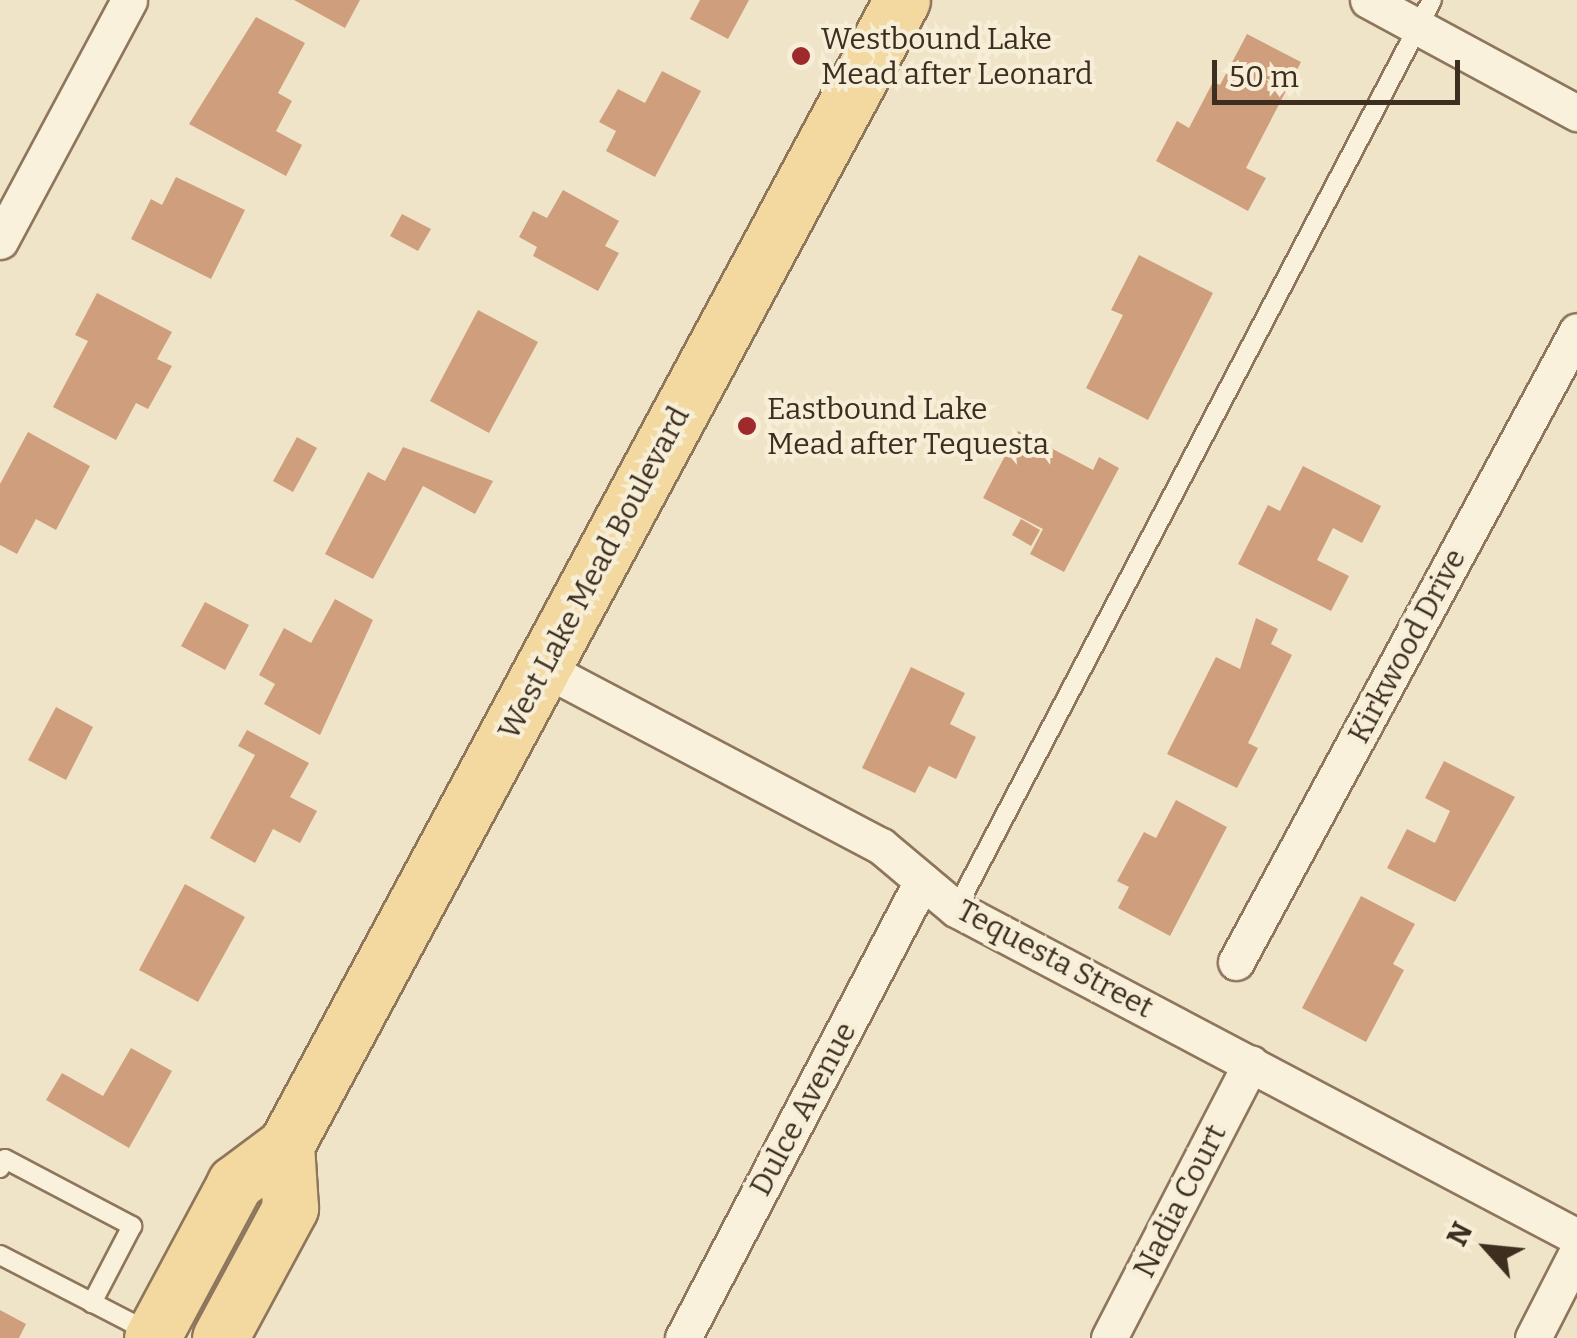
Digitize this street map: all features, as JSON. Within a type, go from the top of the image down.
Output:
[{"type":"main road","name":"West Lake Mead Boulevard","points":[[153,1336],[235,1183],[286,1145],[902,0]]},
{"type":"main road","points":[[220,1338],[290,1208],[286,1145]]},
{"type":"street","points":[[0,241],[129,0]]},
{"type":"street","points":[[1368,0],[1426,13],[1577,112]]},
{"type":"street","name":"Kirkwood Drive","points":[[1236,962],[1577,331]]},
{"type":"street","name":"Tequesta Street","points":[[542,668],[881,846],[956,908],[1577,1238]]},
{"type":"street","name":"Dulce Avenue","points":[[683,1338],[922,881]]},
{"type":"street","name":"Nadia Court","points":[[1108,1338],[1251,1064]]},
{"type":"street","points":[[1532,1338],[1577,1252]]},
{"type":"lane","points":[[956,908],[1426,13]]},
{"type":"lane","points":[[0,1168],[4,1160],[132,1226],[92,1303]]},
{"type":"lane","points":[[0,1255],[153,1336]]},
{"type":"building","points":[[294,0],[360,0],[345,28]]},
{"type":"building","points":[[700,0],[749,0],[728,39],[690,19]]},
{"type":"building","points":[[256,17],[305,43],[278,93],[292,101],[276,131],[302,145],[286,176],[189,124]]},
{"type":"building","points":[[1247,34],[1301,62],[1246,168],[1266,178],[1248,211],[1156,161],[1177,121],[1189,128],[1213,82],[1220,85]]},
{"type":"building","points":[[662,71],[701,91],[655,177],[606,151],[616,131],[599,122],[618,89],[645,103]]},
{"type":"building","points":[[176,177],[245,210],[211,279],[131,239],[151,199],[162,205]]},
{"type":"building","points":[[563,190],[619,221],[605,246],[619,253],[598,291],[533,256],[537,247],[519,237],[533,211],[547,218]]},
{"type":"building","points":[[402,214],[431,229],[418,251],[390,236]]},
{"type":"building","points":[[1139,255],[1213,293],[1148,420],[1086,388],[1123,315],[1111,310]]},
{"type":"building","points":[[97,293],[172,332],[157,359],[172,366],[148,409],[136,403],[116,440],[53,407],[88,341],[75,335]]},
{"type":"building","points":[[478,310],[538,342],[489,433],[430,401]]},
{"type":"building","points":[[1018,431],[1093,470],[1099,457],[1119,468],[1064,572],[1030,554],[1043,529],[983,498]]},
{"type":"building","points":[[28,432],[90,466],[56,530],[36,519],[17,554],[0,545],[0,484]]},
{"type":"building","points":[[297,437],[317,448],[293,492],[273,481]]},
{"type":"building","points":[[403,447],[493,481],[475,514],[423,486],[373,579],[325,554],[368,472],[385,481]]},
{"type":"building","points":[[1303,466],[1381,506],[1362,543],[1333,528],[1317,560],[1349,576],[1331,611],[1238,564],[1268,505],[1280,511]]},
{"type":"building","points":[[1021,519],[1040,530],[1031,546],[1012,535]]},
{"type":"building","points":[[335,599],[373,620],[320,735],[264,704],[275,684],[259,675],[284,628],[311,643]]},
{"type":"building","points":[[205,602],[249,625],[225,670],[181,646]]},
{"type":"building","points":[[1256,618],[1278,629],[1271,644],[1292,655],[1248,743],[1258,748],[1237,788],[1167,754],[1216,657],[1240,669]]},
{"type":"building","points":[[911,667],[965,693],[950,724],[976,737],[956,779],[929,766],[915,793],[862,768]]},
{"type":"building","points":[[56,707],[93,727],[66,780],[28,760]]},
{"type":"building","points":[[247,730],[309,763],[290,797],[317,811],[300,843],[273,829],[255,863],[210,838],[255,755],[238,746]]},
{"type":"building","points":[[1444,761],[1515,797],[1455,902],[1387,868],[1407,829],[1435,843],[1450,811],[1425,798]]},
{"type":"building","points":[[1176,800],[1227,827],[1170,936],[1118,908],[1129,887],[1117,881],[1144,832],[1156,838]]},
{"type":"building","points":[[185,884],[245,917],[198,1002],[139,970]]},
{"type":"building","points":[[1361,896],[1415,924],[1393,964],[1404,970],[1366,1042],[1302,1008]]},
{"type":"building","points":[[131,1048],[172,1071],[129,1148],[46,1100],[62,1073],[103,1096]]},
{"type":"building","points":[[0,1310],[26,1324],[19,1338],[0,1338]]},
{"type":"place","name":"Westbound Lake Mead after Leonard","points":[[801,56]]},
{"type":"place","name":"Eastbound Lake Mead after Tequesta","points":[[747,426]]}]
